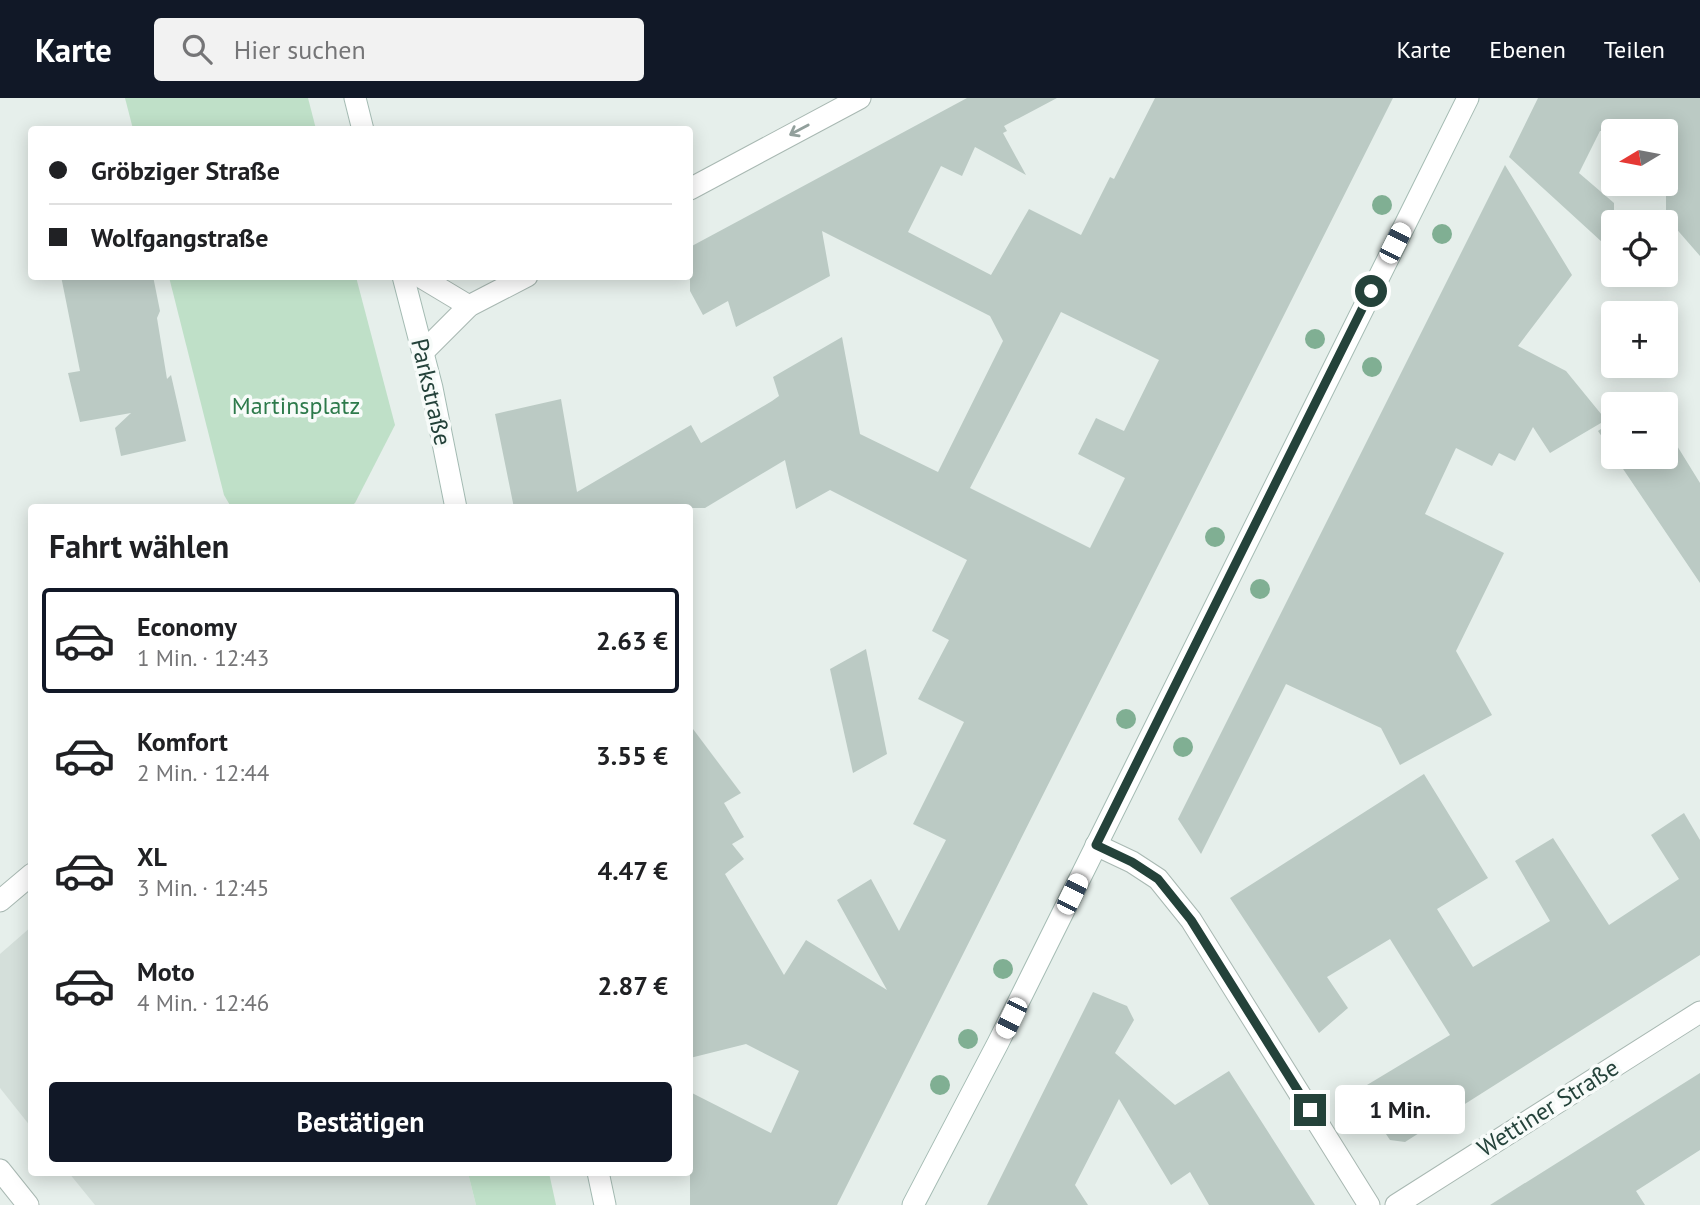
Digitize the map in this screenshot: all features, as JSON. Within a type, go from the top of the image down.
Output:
[{"type":"main road","points":[[355,98],[362,126]]},
{"type":"main road","points":[[693,187],[860,98]]},
{"type":"main road","points":[[913,1205],[998,1043],[1468,98]]},
{"type":"main road","name":"Parkstraße","points":[[404,280],[423,352],[455,504]]},
{"type":"main road","points":[[426,280],[469,306]]},
{"type":"main road","points":[[423,352],[469,306],[519,280]]},
{"type":"main road","points":[[1096,845],[1132,862],[1158,879],[1191,920],[1369,1205]]},
{"type":"main road","points":[[0,901],[28,877]]},
{"type":"main road","name":"Wettiner Straße","points":[[1396,1205],[1700,1012]]},
{"type":"main road","points":[[0,1170],[28,1205]]},
{"type":"main road","points":[[599,1176],[605,1205]]},
{"type":"shaded area","points":[[28,930],[28,1123],[0,1088],[0,954]]},
{"type":"shaded area","points":[[71,1176],[469,1176],[476,1205],[95,1205]]},
{"type":"green space","points":[[125,98],[308,98],[315,126],[132,126]]},
{"type":"green space","name":"Martinsplatz","points":[[170,280],[357,280],[395,425],[355,503],[229,504],[224,495]]},
{"type":"green space","points":[[469,1176],[550,1176],[556,1205],[476,1205]]},
{"type":"building","points":[[967,98],[1057,98],[1004,126],[1007,131],[1003,133],[1026,175],[975,147],[962,176],[941,166],[908,232],[991,275],[1029,209],[1081,235],[1110,177],[1114,179],[1155,98],[1393,98],[837,1205],[690,1205],[690,1176],[693,1176],[693,1094],[771,1133],[799,1071],[746,1044],[693,1057],[693,729],[741,793],[724,803],[744,837],[732,844],[744,859],[725,874],[784,975],[806,940],[887,990],[837,900],[871,879],[899,931],[946,840],[913,824],[964,722],[918,699],[949,640],[932,631],[967,560],[830,490],[796,509],[785,460],[705,508],[693,508],[693,504],[513,504],[495,414],[561,399],[577,492],[691,425],[701,443],[779,396],[773,377],[842,337],[860,434],[938,472],[1003,341],[990,316],[822,231],[830,276],[736,327],[728,301],[703,315],[690,291],[690,280],[693,280],[693,245]],"holes":[[[1061,312],[1159,360],[1124,431],[1096,418],[1078,454],[1125,478],[1090,548],[970,488]]]},
{"type":"building","points":[[1538,98],[1700,98],[1700,256],[1678,231],[1678,210],[1666,210],[1666,196],[1678,196],[1678,119],[1601,119],[1601,131],[1579,173],[1601,192],[1601,196],[1606,196],[1614,203],[1614,210],[1601,210],[1601,241],[1509,157]]},
{"type":"building","points":[[1505,165],[1572,275],[1518,346],[1566,371],[1601,414],[1601,423],[1550,453],[1533,427],[1515,461],[1499,453],[1492,466],[1456,448],[1425,514],[1504,553],[1456,651],[1492,715],[1400,765],[1381,728],[1286,684],[1201,854],[1178,819]]},
{"type":"building","points":[[62,280],[154,280],[167,379],[171,375],[186,441],[121,456],[115,428],[131,413],[80,422],[68,373],[80,371]]},
{"type":"building","points":[[1678,447],[1700,483],[1700,583],[1623,469],[1678,469]]},
{"type":"building","points":[[866,649],[887,754],[853,773],[830,669]]},
{"type":"building","points":[[1424,774],[1488,878],[1437,909],[1473,967],[1550,921],[1515,861],[1553,838],[1609,925],[1679,879],[1651,835],[1684,813],[1700,840],[1700,955],[1405,1142],[1390,1140],[1357,1091],[1450,1035],[1390,939],[1327,977],[1348,1008],[1319,1033],[1230,898]]},
{"type":"building","points":[[1093,992],[1127,1006],[1134,1020],[1115,1053],[1175,1105],[1229,1071],[1315,1205],[1209,1205],[1190,1172],[1171,1185],[1119,1099],[1075,1185],[1088,1205],[987,1205]]},
{"type":"building","points":[[1700,1073],[1700,1150],[1636,1191],[1645,1205],[1490,1205]]},
{"type":"route","points":[[1310,1110],[1191,920],[1158,879],[1132,862],[1096,845],[1371,291]]}]
